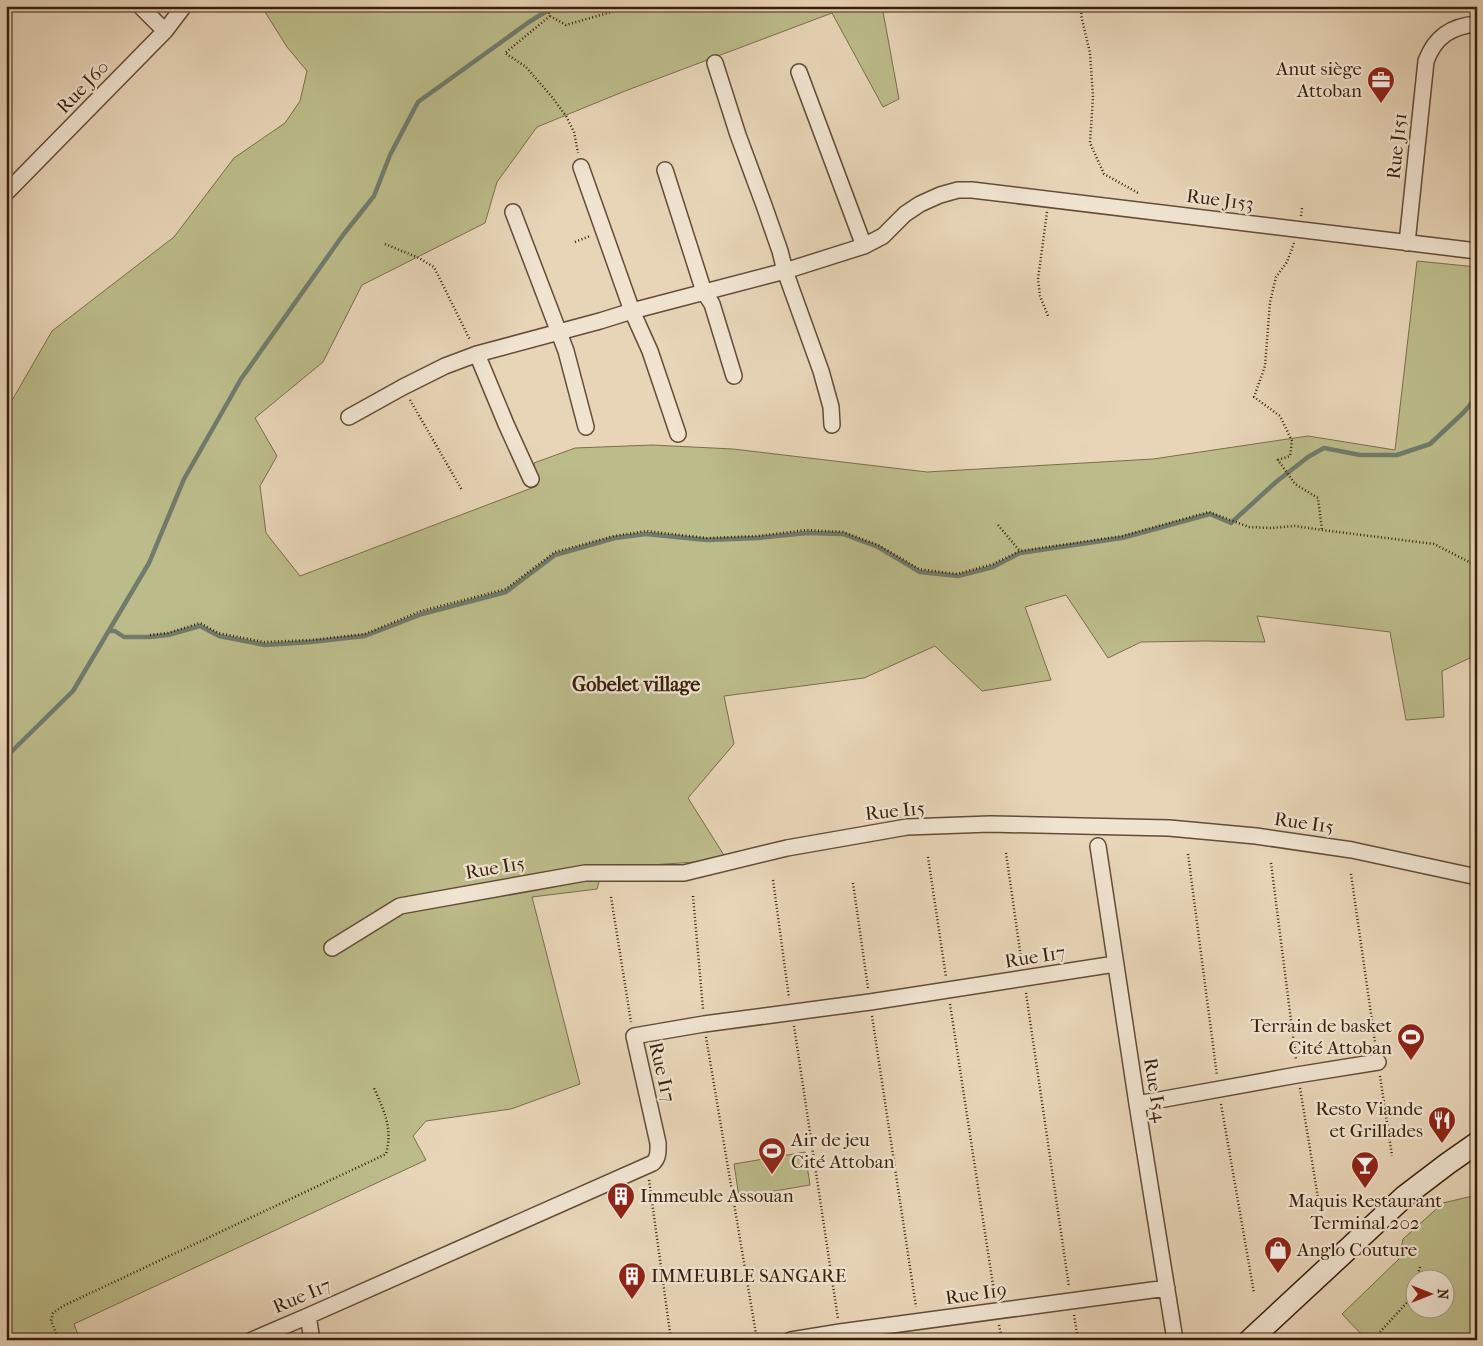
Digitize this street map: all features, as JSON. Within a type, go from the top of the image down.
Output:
[{"type":"street","points":[[140,6],[166,31]]},
{"type":"street","name":"Rue J60","points":[[6,193],[166,31],[184,6]]},
{"type":"street","name":"Rue J151","points":[[1407,243],[1426,61],[1432,48],[1442,37],[1455,29],[1477,24]]},
{"type":"street","points":[[715,63],[738,135],[821,371],[831,407],[832,424]]},
{"type":"street","points":[[348,417],[445,366],[477,354],[785,271],[864,246],[799,72]]},
{"type":"street","points":[[581,167],[632,311],[650,351],[678,434]]},
{"type":"street","points":[[665,170],[704,292],[712,304],[734,376]]},
{"type":"street","name":"Rue J153","points":[[864,246],[883,236],[905,214],[920,204],[940,195],[958,190],[972,190],[1477,251]]},
{"type":"street","points":[[513,212],[566,351],[586,428]]},
{"type":"street","points":[[477,354],[531,479]]},
{"type":"street","name":"Rue I15","points":[[332,948],[400,906],[585,873],[684,873],[787,848],[907,827],[990,824],[1169,828],[1256,836],[1352,850],[1477,877]]},
{"type":"street","name":"Rue I54","points":[[1098,846],[1175,1340]]},
{"type":"street","name":"Rue I17","points":[[252,1340],[647,1166],[656,1160],[658,1143],[634,1036],[704,1024],[870,1002],[1115,964]]},
{"type":"street","points":[[1137,1104],[1297,1074],[1378,1062]]},
{"type":"street","points":[[1250,1340],[1405,1196],[1477,1143]]},
{"type":"street","name":"Rue I19","points":[[791,1340],[1167,1288]]},
{"type":"street","points":[[308,1316],[312,1340]]},
{"type":"path","points":[[547,6],[550,16],[566,25],[632,6]]},
{"type":"path","points":[[1082,6],[1081,15],[1090,53],[1093,97],[1090,143],[1104,174],[1150,201],[1157,212]]},
{"type":"path","points":[[550,16],[505,53],[526,67],[566,116],[574,132],[581,167]]},
{"type":"path","points":[[1048,316],[1040,296],[1038,279],[1049,199]]},
{"type":"path","points":[[1302,208],[1300,230],[1287,262],[1276,277],[1270,302],[1265,366],[1254,396],[1280,416],[1292,441],[1290,456],[1278,460],[1295,484],[1318,498],[1322,530]]},
{"type":"path","points":[[385,244],[419,258],[434,267],[477,354]]},
{"type":"path","points":[[403,387],[462,490]]},
{"type":"path","points":[[150,634],[168,633],[200,623],[218,633],[264,642],[311,640],[365,634],[421,612],[506,589],[555,552],[614,536],[646,531],[707,538],[758,536],[806,530],[843,532],[878,545],[919,569],[957,574],[993,564],[1020,551],[1122,536],[1209,512],[1248,527],[1295,526],[1434,544],[1477,566]]},
{"type":"path","points":[[998,525],[1020,551]]},
{"type":"path","points":[[1006,853],[1078,1340]]},
{"type":"path","points":[[928,857],[1002,1340]]},
{"type":"path","points":[[1271,863],[1297,1074],[1319,1204]]},
{"type":"path","points":[[1351,874],[1392,1156]]},
{"type":"path","points":[[773,880],[791,1012],[840,1332]]},
{"type":"path","points":[[853,883],[918,1323]]},
{"type":"path","points":[[693,896],[704,1024],[757,1340]]},
{"type":"path","points":[[611,897],[634,1036]]},
{"type":"path","points":[[59,1340],[51,1321],[53,1312],[63,1306],[386,1154],[389,1142],[386,1118],[374,1088]]},
{"type":"path","points":[[647,1166],[671,1340]]},
{"type":"path","points":[[1380,1332],[1406,1304]]},
{"type":"green space","points":[[263,6],[882,6],[899,99],[883,107],[832,13],[625,91],[537,127],[497,182],[485,223],[362,285],[323,362],[255,418],[277,456],[260,486],[266,533],[300,576],[537,486],[534,463],[575,448],[652,445],[733,449],[927,472],[1153,459],[1308,436],[1395,450],[1417,261],[1477,267],[1477,659],[1470,658],[1442,671],[1444,717],[1406,720],[1390,632],[1257,616],[1265,642],[1141,642],[1108,658],[1066,595],[1025,607],[1051,680],[982,691],[935,646],[864,678],[724,696],[734,744],[688,798],[727,860],[603,868],[597,889],[532,897],[580,1084],[511,1109],[426,1121],[413,1136],[426,1160],[74,1324],[80,1340],[6,1340],[6,415],[11,402],[52,331],[174,237],[234,158],[285,123],[300,101],[307,71],[287,47]]},
{"type":"green space","name":"Air de jeu Cité Attoban","points":[[805,1152],[810,1185],[739,1197],[734,1164]]},
{"type":"green space","points":[[1477,1195],[1477,1340],[1367,1340],[1342,1314],[1399,1259],[1403,1239],[1443,1203]]},
{"type":"waterway","points":[[6,757],[73,691],[149,563],[184,479],[241,379],[343,235],[374,196],[390,155],[418,102],[529,22],[555,6]]},
{"type":"waterway","points":[[110,631],[115,631],[124,637],[150,637],[168,635],[200,626],[219,636],[265,645],[365,636],[422,614],[506,592],[555,555],[615,538],[646,534],[707,540],[758,538],[807,533],[843,534],[878,547],[920,572],[958,576],[993,567],[1020,553],[1122,538],[1210,514],[1231,523],[1276,482],[1308,457],[1324,448],[1360,455],[1397,455],[1430,444],[1477,397]]},
{"type":"place","name":"Anut siège Attoban","points":[[1381,104]]},
{"type":"place","name":"Terrain de basket Cité Attoban","points":[[1411,1061]]},
{"type":"place","name":"Resto Viande et Grillades","points":[[1442,1144]]},
{"type":"place","name":"Air de jeu Cité Attoban","points":[[772,1175]]},
{"type":"place","name":"Maquis Restaurant Terminal 202","points":[[1365,1189]]},
{"type":"place","name":"Immeuble Assouan","points":[[621,1220]]},
{"type":"place","name":"Anglo Couture","points":[[1278,1274]]},
{"type":"place","name":"IMMEUBLE SANGARE","points":[[632,1300]]},
{"type":"district","name":"Gobelet village","points":[[636,684]]}]
